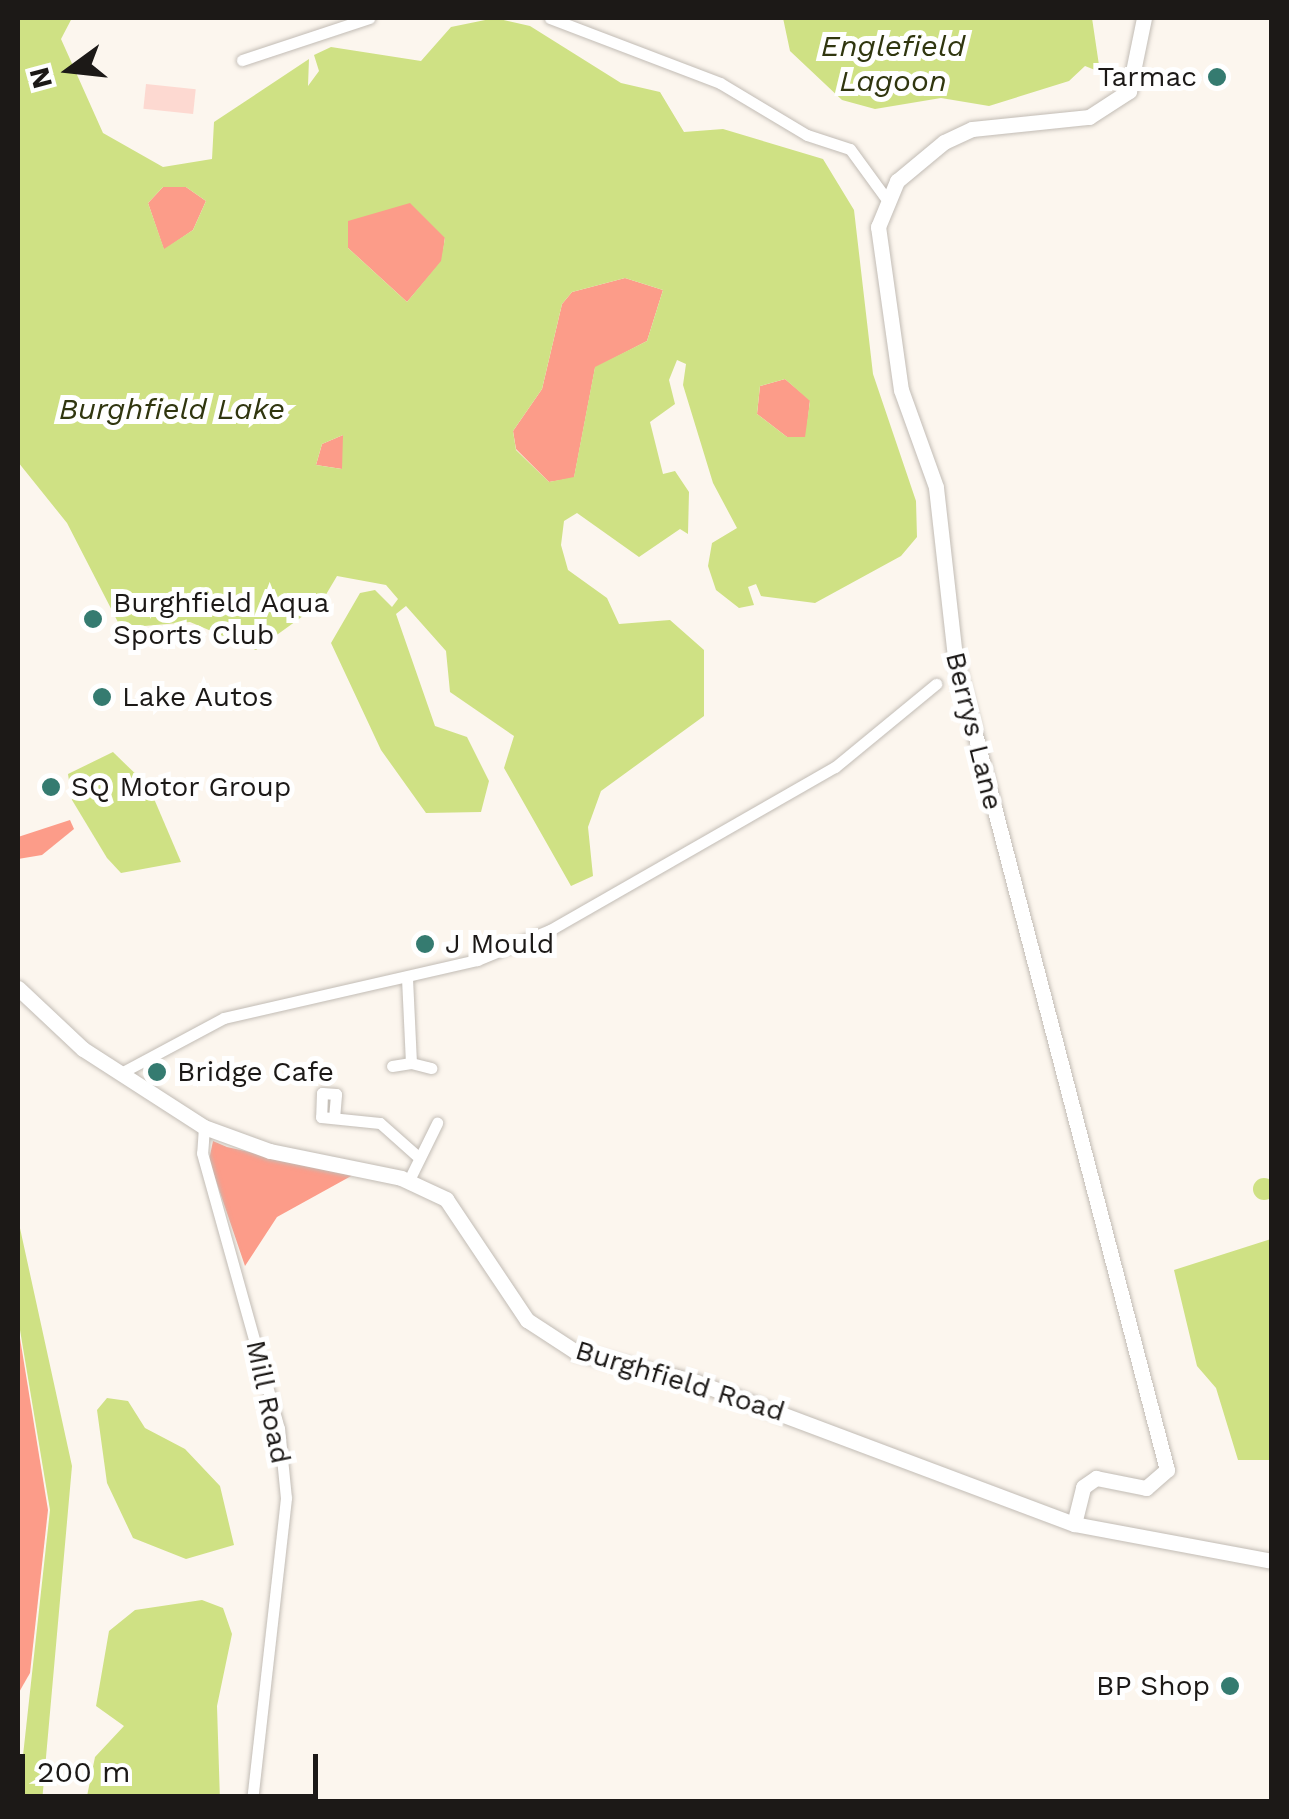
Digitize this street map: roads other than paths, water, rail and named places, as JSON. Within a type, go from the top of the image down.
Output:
[{"type":"street","points":[[242,60],[369,18]]},
{"type":"street","points":[[550,18],[720,83],[807,135],[850,149],[885,197],[916,163],[972,129],[1066,122],[1109,106],[1138,76],[1144,18]]},
{"type":"street","name":"Berrys Lane","points":[[885,197],[878,227],[896,364],[936,487],[955,657],[1168,1475],[1146,1488],[1096,1478],[1083,1487],[1074,1524]]},
{"type":"street","points":[[119,1074],[224,1018],[477,960],[605,900],[835,766],[933,691]]},
{"type":"street","points":[[408,978],[411,1063]]},
{"type":"street","name":"Burghfield Road","points":[[18,988],[119,1074],[204,1127],[409,1180],[464,1216],[518,1310],[576,1352],[696,1382],[1074,1524],[1272,1560]]},
{"type":"street","points":[[392,1066],[411,1063],[432,1068]]},
{"type":"street","points":[[334,1118],[380,1123],[416,1155]]},
{"type":"street","points":[[409,1180],[416,1155],[437,1123]]},
{"type":"street","name":"Mill Road","points":[[204,1127],[202,1154],[279,1428],[286,1498],[252,1802]]},
{"type":"water","name":"Burghfield Lake","points":[[18,18],[72,18],[61,39],[103,133],[163,167],[212,159],[214,122],[309,59],[308,86],[319,71],[314,55],[331,47],[421,61],[451,27],[495,18],[530,26],[621,83],[660,92],[684,132],[723,129],[823,159],[854,210],[873,374],[916,501],[917,537],[901,556],[815,603],[761,596],[756,584],[748,587],[754,605],[739,608],[716,590],[708,566],[712,543],[737,528],[713,483],[683,385],[686,364],[677,360],[669,380],[675,404],[650,422],[663,474],[675,471],[689,492],[688,534],[680,529],[639,557],[577,513],[564,521],[561,545],[568,570],[607,598],[619,624],[670,620],[704,650],[704,716],[601,791],[588,827],[593,876],[571,886],[504,768],[514,736],[450,692],[446,651],[406,606],[396,614],[435,726],[467,737],[489,781],[481,812],[426,813],[381,750],[331,643],[360,593],[375,590],[392,607],[398,599],[386,585],[337,576],[321,603],[256,650],[190,622],[121,628],[67,523],[18,462]],"holes":[[[163,187],[186,187],[206,201],[193,230],[164,249],[148,203]],[[410,203],[445,238],[441,261],[407,302],[348,248],[348,221]],[[625,278],[663,290],[647,341],[595,367],[574,477],[549,482],[516,450],[513,431],[542,389],[562,304],[572,292]],[[785,379],[810,401],[805,437],[787,437],[757,414],[760,386]],[[343,435],[342,469],[316,465],[322,444]]]},
{"type":"water","name":"Englefield Lagoon","points":[[783,18],[1092,18],[1100,72],[1085,66],[1069,81],[989,106],[941,98],[875,109],[842,100],[790,51]]},
{"type":"water","points":[[113,752],[149,787],[181,862],[121,873],[107,858],[72,800],[68,774]]},
{"type":"water","points":[[1260,1178],[1268,1178],[1275,1189],[1268,1200],[1260,1200],[1253,1193],[1253,1185]]},
{"type":"water","points":[[18,1219],[72,1466],[42,1802],[18,1801],[50,1510],[18,1318]]},
{"type":"water","points":[[1271,1239],[1271,1460],[1238,1460],[1216,1388],[1197,1366],[1174,1270]]},
{"type":"water","points":[[107,1398],[128,1401],[145,1428],[185,1449],[220,1486],[234,1545],[186,1559],[133,1538],[107,1483],[97,1410]]},
{"type":"water","points":[[202,1600],[223,1608],[232,1634],[217,1706],[220,1801],[86,1801],[95,1757],[124,1726],[96,1706],[109,1631],[135,1610]]},
{"type":"place","name":"Tarmac","points":[[1217,77]]},
{"type":"place","name":"Burghfield Aqua Sports Club","points":[[93,619]]},
{"type":"place","name":"Lake Autos","points":[[102,697]]},
{"type":"place","name":"SQ Motor Group","points":[[51,787]]},
{"type":"place","name":"J Mould","points":[[425,944]]},
{"type":"place","name":"Bridge Cafe","points":[[157,1072]]},
{"type":"place","name":"BP Shop","points":[[1230,1686]]}]
